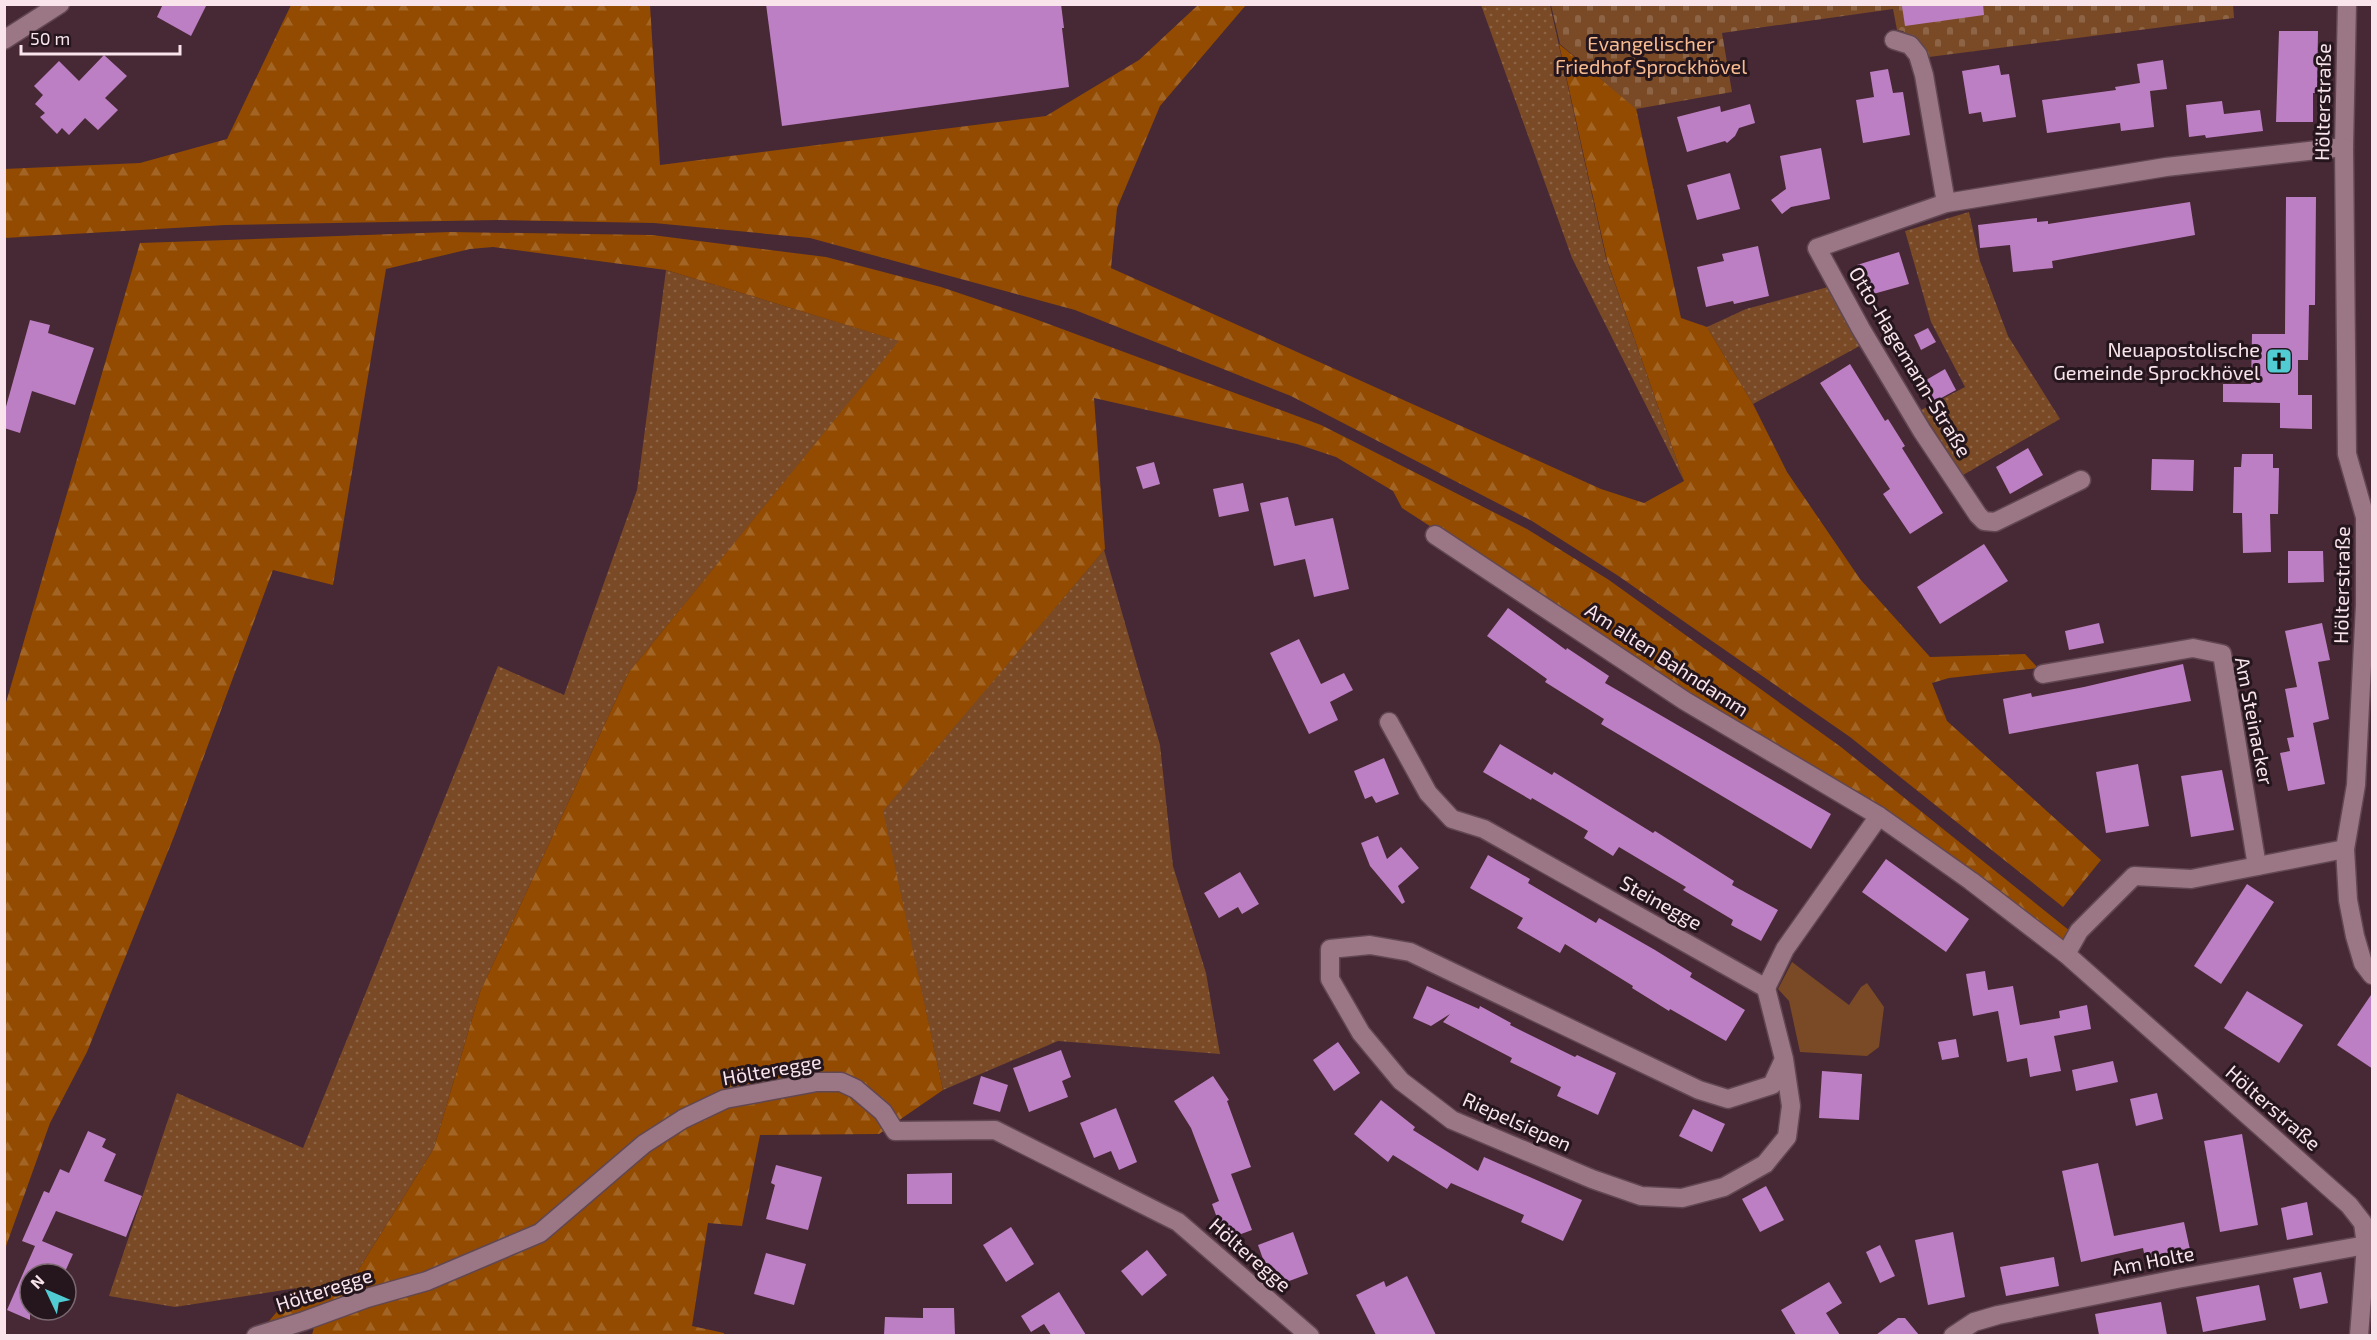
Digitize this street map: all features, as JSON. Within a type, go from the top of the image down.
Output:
[{"type":"street","points":[[4,40],[60,4]]},
{"type":"street","name":"Hölterstraße","points":[[2347,4],[2344,147],[2347,454],[2365,517],[2369,614],[2356,785],[2345,849],[2348,900],[2355,936],[2363,963],[2373,975]]},
{"type":"street","points":[[1894,40],[1910,45],[1918,55],[1924,75],[1946,203]]},
{"type":"street","name":"Otto-Hagemann-Straße","points":[[2081,480],[1995,522],[1984,521],[1978,516],[1922,431],[1861,329],[1817,248],[1946,203],[2166,167],[2344,147]]},
{"type":"street","name":"Am alten Bahndamm","points":[[1434,535],[1685,701],[1879,816]]},
{"type":"street","name":"Am Steinacker","points":[[2043,674],[2193,648],[2222,654],[2257,866]]},
{"type":"street","name":"Steinegge","points":[[1389,722],[1428,793],[1452,819],[1484,829],[1766,988]]},
{"type":"street","points":[[1766,988],[1785,949],[1879,816]]},
{"type":"street","name":"Hölterstraße","points":[[1879,816],[1971,881],[2066,954],[2349,1204],[2362,1223],[2366,1245],[2359,1335]]},
{"type":"street","points":[[2066,954],[2079,931],[2134,876],[2191,879],[2345,849]]},
{"type":"street","name":"Riepelsiepen","points":[[1766,988],[1784,1059],[1791,1107],[1787,1137],[1765,1164],[1724,1187],[1682,1198],[1641,1196],[1593,1179],[1452,1120],[1401,1081],[1361,1033],[1330,979],[1330,950],[1370,945],[1410,952],[1700,1090],[1728,1099],[1772,1085],[1784,1059]]},
{"type":"street","name":"Hölteregge","points":[[256,1335],[304,1321],[367,1298],[427,1281],[540,1233],[644,1144],[683,1119],[725,1099],[817,1082],[842,1082],[856,1089],[883,1113],[896,1131],[995,1130],[1178,1222],[1310,1335]]},
{"type":"street","name":"Am Holte","points":[[1953,1335],[1974,1322],[1998,1315],[2176,1279],[2366,1245]]},
{"type":"green space","name":"Evangelischer Friedhof Sprockhövel","points":[[2233,4],[2234,18],[1929,57],[1903,31],[1897,30],[1893,9],[1722,33],[1732,92],[1636,109],[1560,44],[1551,5]]},
{"type":"green space","points":[[291,5],[650,5],[660,165],[1046,116],[1139,60],[1198,5],[1246,5],[1160,106],[1117,208],[1111,268],[1601,489],[1644,503],[1684,481],[1607,260],[1559,44],[1636,108],[1681,318],[1707,327],[1753,404],[1787,472],[1860,579],[1930,657],[2025,654],[2038,668],[1949,678],[1932,683],[1947,721],[2101,860],[2063,907],[1850,737],[1617,575],[1532,521],[1291,396],[1075,310],[810,238],[654,223],[498,220],[225,225],[5,238],[4,169],[140,163],[227,139]]},
{"type":"green space","points":[[1481,5],[1550,5],[1606,258],[1684,481],[1572,258]]},
{"type":"green space","points":[[1969,212],[1980,261],[2008,336],[2060,419],[1963,475],[1921,410],[1965,387],[1931,322],[1905,231]]},
{"type":"green space","points":[[450,232],[652,235],[826,257],[941,287],[1027,316],[1321,425],[1527,529],[1609,580],[1841,747],[2070,931],[2062,946],[1739,726],[1402,508],[1393,491],[1336,457],[1297,444],[1094,398],[1105,549],[883,811],[943,1090],[879,1134],[760,1135],[742,1226],[708,1223],[692,1326],[724,1333],[724,1335],[312,1335],[315,1323],[264,1327],[297,1288],[346,1290],[434,1148],[480,992],[629,672],[899,341],[666,270],[493,247],[470,249],[386,269],[333,585],[273,570],[175,834],[87,1052],[50,1123],[5,1249],[5,706],[140,243]]},
{"type":"green space","points":[[666,270],[900,341],[629,672],[480,992],[434,1148],[346,1290],[297,1288],[175,1307],[109,1296],[177,1093],[303,1148],[498,666],[564,695],[637,490]]},
{"type":"green space","points":[[1828,287],[1865,343],[1753,404],[1707,327],[1746,309]]},
{"type":"green space","points":[[1104,550],[1160,745],[1173,866],[1206,973],[1220,1054],[1058,1041],[943,1090],[882,811]]},
{"type":"green space","points":[[1792,962],[1849,1005],[1861,987],[1867,983],[1884,1007],[1879,1047],[1867,1056],[1800,1052],[1789,1001],[1778,989]]},
{"type":"building","points":[[163,4],[207,4],[191,36],[157,17]]},
{"type":"building","points":[[766,4],[1061,4],[1069,87],[782,126]]},
{"type":"building","points":[[1983,4],[1984,15],[1905,26],[1902,6]]},
{"type":"building","points":[[2279,31],[2318,31],[2317,93],[2313,93],[2313,122],[2276,122]]},
{"type":"building","points":[[104,55],[127,76],[105,98],[118,110],[98,130],[85,118],[69,135],[62,128],[57,134],[40,117],[45,113],[35,104],[43,95],[34,86],[59,61],[79,81]]},
{"type":"building","points":[[2163,60],[2167,89],[2150,91],[2154,127],[2121,131],[2120,123],[2047,133],[2042,100],[2116,90],[2115,87],[2140,83],[2137,64]]},
{"type":"building","points":[[1999,65],[2001,75],[2009,74],[2016,117],[1983,122],[1981,112],[1969,114],[1962,71]]},
{"type":"building","points":[[1888,69],[1893,93],[1903,92],[1910,135],[1863,143],[1856,100],[1874,97],[1870,72]]},
{"type":"building","points":[[2222,101],[2224,114],[2260,110],[2263,131],[2206,138],[2205,135],[2189,137],[2186,105]]},
{"type":"building","points":[[1750,104],[1755,123],[1739,128],[1735,136],[1727,143],[1725,141],[1687,152],[1677,117],[1720,106],[1721,112]]},
{"type":"building","points":[[1821,148],[1830,199],[1791,207],[1782,214],[1771,200],[1786,189],[1780,156]]},
{"type":"building","points":[[1730,173],[1740,209],[1697,220],[1687,185]]},
{"type":"building","points":[[2286,197],[2316,197],[2315,305],[2309,305],[2308,360],[2298,360],[2298,395],[2312,395],[2312,429],[2280,428],[2280,403],[2223,402],[2223,384],[2251,384],[2252,334],[2285,334]]},
{"type":"building","points":[[2190,202],[2195,235],[2052,261],[2053,268],[2013,272],[2010,245],[1980,248],[1978,225],[2037,218],[2037,222],[2048,221],[2048,224]]},
{"type":"building","points":[[1758,246],[1769,296],[1734,304],[1733,301],[1706,307],[1697,267],[1724,261],[1722,254]]},
{"type":"building","points":[[1899,252],[1909,284],[1866,296],[1857,265]]},
{"type":"building","points":[[30,320],[50,325],[48,333],[94,348],[75,405],[32,391],[20,433],[4,428],[4,414]]},
{"type":"building","points":[[1928,328],[1936,342],[1921,350],[1914,335]]},
{"type":"building","points":[[1850,364],[1885,421],[1888,419],[1905,446],[1902,448],[1943,513],[1910,534],[1883,494],[1890,489],[1820,383]]},
{"type":"building","points":[[1945,369],[1956,390],[1932,403],[1921,383]]},
{"type":"building","points":[[2028,448],[2043,475],[2010,494],[1996,467]]},
{"type":"building","points":[[2242,454],[2273,454],[2273,468],[2279,468],[2278,514],[2270,514],[2271,552],[2243,553],[2242,513],[2233,513],[2234,467],[2241,467]]},
{"type":"building","points":[[2152,459],[2194,460],[2193,491],[2151,490]]},
{"type":"building","points":[[1154,462],[1160,484],[1143,489],[1136,467]]},
{"type":"building","points":[[1243,483],[1249,511],[1219,517],[1213,489]]},
{"type":"building","points":[[1288,497],[1295,526],[1333,518],[1349,589],[1314,597],[1305,559],[1274,566],[1260,503]]},
{"type":"building","points":[[1984,544],[2008,581],[1940,624],[1917,587]]},
{"type":"building","points":[[2288,551],[2323,551],[2324,582],[2288,583]]},
{"type":"building","points":[[1508,608],[1566,650],[1567,648],[1609,676],[1605,683],[1831,814],[1811,849],[1601,724],[1604,719],[1545,682],[1547,679],[1487,636]]},
{"type":"building","points":[[2099,623],[2104,643],[2069,650],[2065,631]]},
{"type":"building","points":[[2322,623],[2330,660],[2318,662],[2329,719],[2313,723],[2325,784],[2288,791],[2280,753],[2290,751],[2287,738],[2294,737],[2285,689],[2297,687],[2285,631]]},
{"type":"building","points":[[1299,639],[1321,684],[1344,673],[1353,690],[1330,702],[1338,720],[1309,734],[1270,653]]},
{"type":"building","points":[[2183,664],[2191,701],[2009,734],[2003,699],[2031,693],[2032,697],[2084,687]]},
{"type":"building","points":[[1500,744],[1552,775],[1554,772],[1653,833],[1655,831],[1734,881],[1732,885],[1778,910],[1761,941],[1731,925],[1733,920],[1683,890],[1686,887],[1619,847],[1613,856],[1584,838],[1588,831],[1483,772]]},
{"type":"building","points":[[1384,758],[1399,794],[1376,803],[1372,796],[1365,799],[1354,771]]},
{"type":"building","points":[[2138,764],[2149,826],[2106,833],[2096,772]]},
{"type":"building","points":[[2222,770],[2234,830],[2191,837],[2181,776]]},
{"type":"building","points":[[1378,836],[1387,859],[1401,847],[1419,868],[1398,886],[1405,902],[1402,904],[1370,866],[1361,843]]},
{"type":"building","points":[[1488,855],[1530,879],[1528,883],[1596,923],[1599,918],[1655,950],[1692,973],[1690,977],[1745,1010],[1726,1041],[1670,1009],[1669,1011],[1565,944],[1560,953],[1517,928],[1523,918],[1470,888]]},
{"type":"building","points":[[1886,859],[1969,919],[1946,952],[1862,892]]},
{"type":"building","points":[[1240,872],[1259,904],[1242,914],[1238,907],[1219,918],[1204,893]]},
{"type":"building","points":[[2247,884],[2274,902],[2221,984],[2194,966]]},
{"type":"building","points":[[1985,971],[1988,990],[2013,986],[2020,1025],[2060,1018],[2059,1011],[2087,1005],[2091,1029],[2054,1036],[2061,1071],[2030,1077],[2027,1058],[2007,1062],[1998,1011],[1973,1016],[1966,974]]},
{"type":"building","points":[[1427,986],[1479,1009],[1480,1006],[1511,1023],[1510,1025],[1575,1057],[1577,1055],[1616,1073],[1598,1115],[1557,1096],[1561,1087],[1510,1062],[1512,1058],[1443,1022],[1450,1014],[1431,1026],[1413,1018]]},
{"type":"building","points":[[2247,991],[2303,1025],[2279,1063],[2224,1028]]},
{"type":"building","points":[[2373,992],[2373,1069],[2337,1045]]},
{"type":"building","points":[[1956,1039],[1959,1057],[1942,1060],[1938,1042]]},
{"type":"building","points":[[1338,1042],[1360,1073],[1334,1091],[1313,1060]]},
{"type":"building","points":[[1061,1050],[1071,1077],[1062,1081],[1068,1097],[1029,1112],[1013,1068]]},
{"type":"building","points":[[2113,1061],[2118,1082],[2076,1091],[2072,1070]]},
{"type":"building","points":[[1822,1071],[1862,1074],[1859,1120],[1819,1118]]},
{"type":"building","points":[[981,1076],[1008,1085],[1000,1112],[973,1104]]},
{"type":"building","points":[[1213,1076],[1229,1100],[1227,1101],[1251,1167],[1231,1174],[1252,1230],[1225,1240],[1212,1204],[1219,1201],[1191,1128],[1174,1101]]},
{"type":"building","points":[[2157,1093],[2163,1119],[2136,1126],[2130,1099]]},
{"type":"building","points":[[1381,1100],[1415,1127],[1413,1130],[1478,1171],[1484,1157],[1582,1200],[1563,1241],[1521,1222],[1524,1215],[1451,1183],[1447,1189],[1393,1155],[1388,1162],[1354,1134]]},
{"type":"building","points":[[1116,1108],[1137,1162],[1119,1170],[1111,1151],[1094,1158],[1080,1123]]},
{"type":"building","points":[[1693,1109],[1725,1124],[1712,1152],[1679,1136]]},
{"type":"building","points":[[88,1131],[106,1139],[102,1147],[116,1154],[104,1181],[142,1196],[126,1237],[56,1211],[42,1241],[73,1254],[69,1262],[28,1262],[35,1246],[22,1241],[44,1191],[49,1193],[60,1169],[69,1173]]},
{"type":"building","points":[[2242,1134],[2258,1225],[2220,1232],[2204,1141]]},
{"type":"building","points":[[2098,1163],[2114,1236],[2184,1222],[2192,1259],[2147,1268],[2143,1248],[2081,1262],[2062,1171]]},
{"type":"building","points":[[776,1165],[822,1177],[808,1230],[766,1219],[775,1185],[771,1183]]},
{"type":"building","points":[[952,1173],[952,1204],[907,1204],[907,1174]]},
{"type":"building","points":[[1766,1186],[1784,1220],[1760,1232],[1742,1199]]},
{"type":"building","points":[[2307,1202],[2313,1235],[2287,1240],[2281,1208]]},
{"type":"building","points":[[1011,1227],[1034,1264],[1006,1282],[983,1245]]},
{"type":"building","points":[[1293,1232],[1308,1274],[1273,1287],[1258,1245]]},
{"type":"building","points":[[1953,1232],[1965,1297],[1928,1305],[1915,1240]]},
{"type":"building","points":[[1880,1245],[1895,1276],[1880,1283],[1866,1252]]},
{"type":"building","points":[[1147,1250],[1167,1275],[1142,1296],[1121,1271]]},
{"type":"building","points":[[766,1253],[806,1264],[794,1305],[754,1294]]},
{"type":"building","points":[[2054,1257],[2059,1286],[2006,1296],[2000,1267]]},
{"type":"building","points":[[2321,1272],[2328,1303],[2300,1309],[2293,1278]]},
{"type":"building","points":[[1407,1276],[1436,1335],[1376,1335],[1356,1295],[1384,1281],[1386,1287]]},
{"type":"building","points":[[1829,1282],[1842,1303],[1826,1313],[1840,1335],[1796,1335],[1781,1310]]},
{"type":"building","points":[[18,1285],[18,1315],[7,1310]]},
{"type":"building","points":[[2259,1285],[2266,1320],[2203,1332],[2196,1297]]},
{"type":"building","points":[[1059,1292],[1086,1335],[1051,1335],[1044,1324],[1031,1332],[1021,1316]]},
{"type":"building","points":[[2161,1302],[2167,1335],[2099,1335],[2095,1314]]},
{"type":"building","points":[[923,1308],[954,1308],[955,1335],[884,1335],[885,1317],[923,1318]]},
{"type":"building","points":[[1898,1318],[1905,1318],[1919,1335],[1876,1335]]},
{"type":"place","name":"Neuapostolische Gemeinde Sprockhövel","points":[[2279,361]]}]
